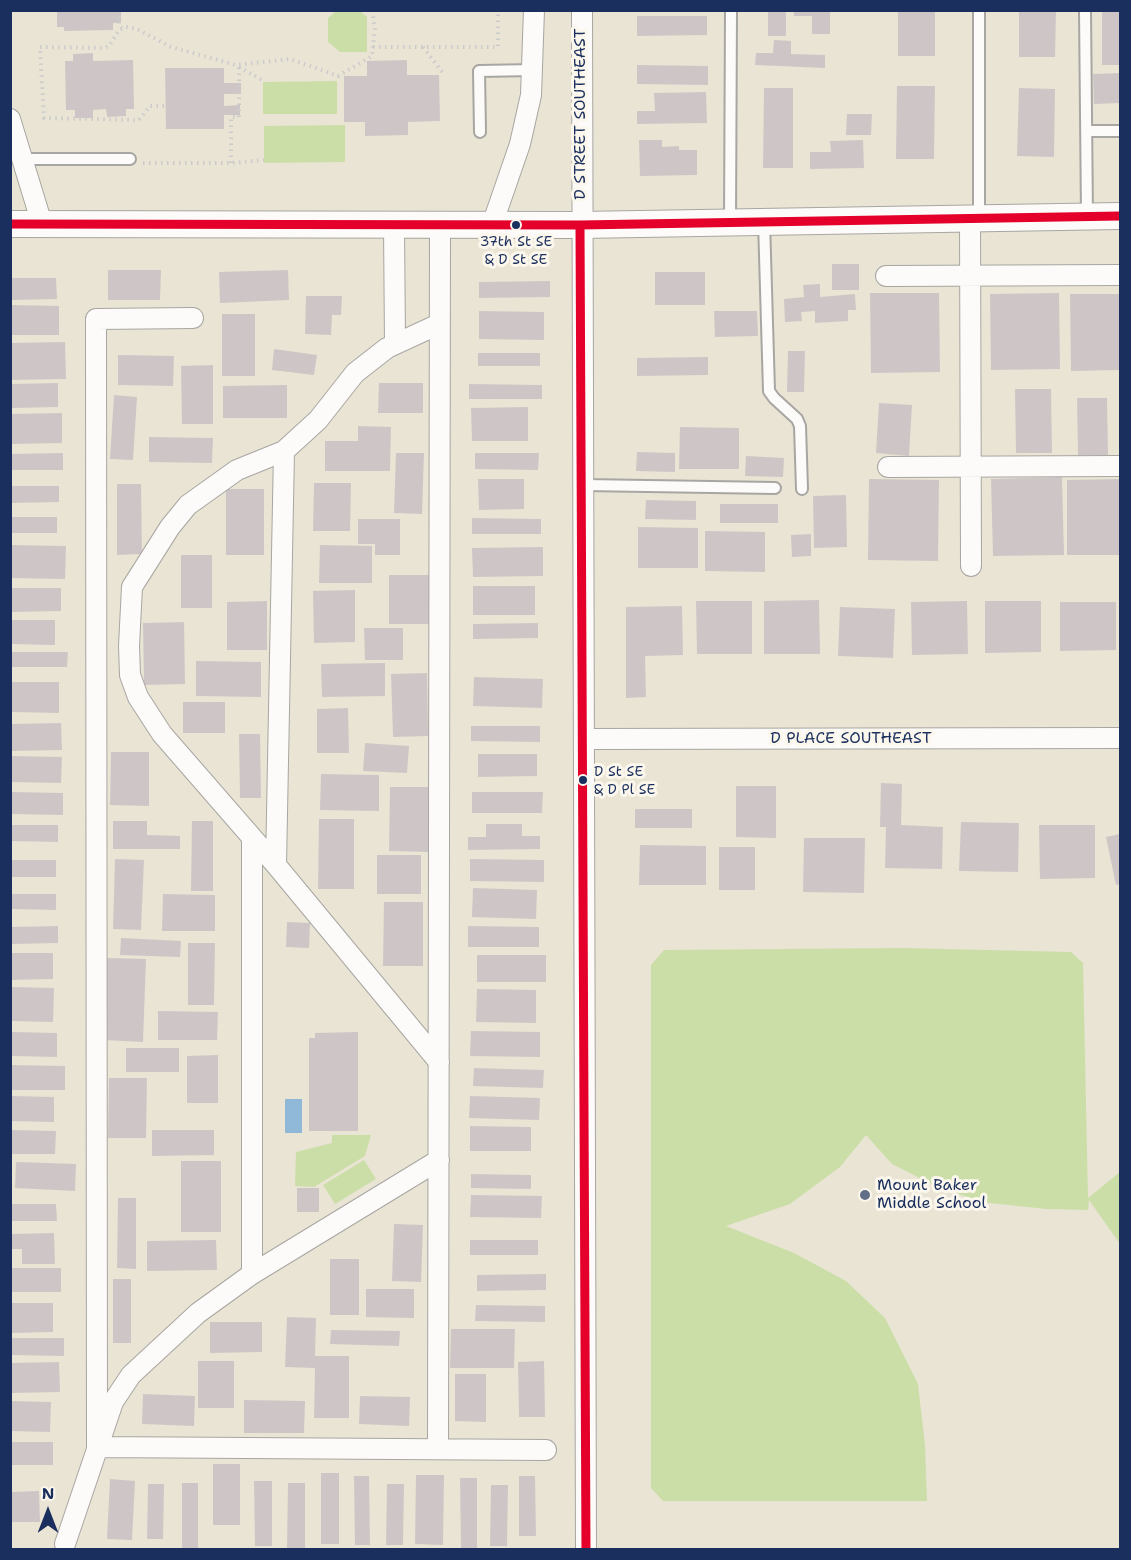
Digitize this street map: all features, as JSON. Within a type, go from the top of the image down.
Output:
[{"type":"street","points":[[492,225],[525,126],[534,70],[534,10]]},
{"type":"street","name":"D STREET SOUTHEAST","points":[[582,10],[580,225],[583,485],[586,1550]]},
{"type":"street","points":[[10,119],[42,224]]},
{"type":"street","points":[[10,224],[580,225],[1120,216]]},
{"type":"street","points":[[971,567],[970,275],[975,219]]},
{"type":"street","points":[[394,225],[395,344]]},
{"type":"street","points":[[438,1448],[440,225]]},
{"type":"street","points":[[886,276],[1120,275]]},
{"type":"street","points":[[97,1447],[96,319],[194,318]]},
{"type":"street","points":[[439,324],[395,344],[355,373],[318,420],[284,451],[237,470],[188,506],[170,527],[132,587],[130,675],[138,697],[162,735],[276,865],[439,1062]]},
{"type":"street","points":[[276,865],[284,451]]},
{"type":"street","points":[[888,467],[1120,466]]},
{"type":"street","points":[[98,586],[132,587]]},
{"type":"street","name":"D PLACE SOUTHEAST","points":[[584,739],[1118,738]]},
{"type":"street","points":[[252,840],[252,1274]]},
{"type":"street","points":[[65,1544],[113,1402],[131,1375],[198,1313],[252,1274],[439,1160]]},
{"type":"street","points":[[97,1447],[546,1450]]},
{"type":"lane","points":[[730,222],[731,10]]},
{"type":"lane","points":[[975,219],[979,10]]},
{"type":"lane","points":[[1085,10],[1087,216]]},
{"type":"lane","points":[[480,132],[479,71],[534,70]]},
{"type":"lane","points":[[1086,131],[1120,131]]},
{"type":"lane","points":[[22,159],[133,161]]},
{"type":"lane","points":[[764,221],[770,391],[774,399],[798,419],[802,489]]},
{"type":"lane","points":[[583,485],[775,488]]},
{"type":"path","points":[[119,10],[119,26],[122,28]]},
{"type":"path","points":[[237,66],[290,59],[338,76],[372,56],[375,28],[372,10]]},
{"type":"path","points":[[373,47],[498,47],[498,10]]},
{"type":"path","points":[[122,28],[137,29],[171,47],[237,66],[262,80]]},
{"type":"path","points":[[122,28],[104,48],[40,47],[44,118],[112,117],[117,120],[139,120],[150,105],[164,105]]},
{"type":"path","points":[[423,47],[443,73]]},
{"type":"path","points":[[231,163],[231,117],[239,117],[237,66]]},
{"type":"path","points":[[133,161],[231,163],[264,160]]},
{"type":"green space","points":[[336,11],[360,11],[367,17],[367,52],[340,52],[328,42],[328,18]]},
{"type":"green space","points":[[337,81],[337,114],[263,114],[263,82]]},
{"type":"green space","points":[[345,125],[345,162],[264,163],[264,126]]},
{"type":"green space","points":[[904,948],[1071,952],[1083,963],[1088,1198],[1120,1172],[1120,1244],[1089,1200],[1088,1210],[1046,1209],[990,1203],[943,1190],[892,1164],[866,1135],[840,1167],[790,1204],[726,1226],[794,1253],[846,1281],[885,1318],[918,1384],[925,1445],[927,1501],[663,1501],[651,1488],[651,965],[664,950]]},
{"type":"green space","points":[[332,1135],[371,1135],[365,1156],[314,1187],[295,1186],[296,1152],[332,1143]]},
{"type":"green space","points":[[364,1160],[376,1179],[335,1204],[323,1185]]},
{"type":"water","points":[[285,1099],[302,1099],[302,1133],[285,1133]]},
{"type":"building","points":[[57,10],[121,10],[121,23],[113,23],[113,30],[64,31],[64,27],[57,27]]},
{"type":"building","points":[[768,10],[786,10],[786,36],[768,36]]},
{"type":"building","points":[[794,10],[830,10],[830,34],[812,34],[812,16],[794,16]]},
{"type":"building","points":[[898,10],[935,10],[935,56],[898,56]]},
{"type":"building","points":[[1019,10],[1056,10],[1055,57],[1019,57]]},
{"type":"building","points":[[1102,10],[1120,10],[1120,65],[1102,65]]},
{"type":"building","points":[[637,16],[707,16],[707,35],[637,36]]},
{"type":"building","points":[[774,40],[791,41],[791,54],[825,55],[825,68],[755,65],[756,53],[773,53]]},
{"type":"building","points":[[93,53],[93,61],[133,60],[134,109],[126,109],[126,116],[107,117],[106,109],[93,110],[93,118],[75,118],[75,110],[66,110],[65,61],[73,61],[73,54]]},
{"type":"building","points":[[407,60],[407,75],[439,75],[440,121],[408,122],[408,135],[365,136],[365,122],[344,122],[344,76],[367,76],[367,61]]},
{"type":"building","points":[[637,65],[708,66],[708,85],[637,84]]},
{"type":"building","points":[[165,68],[224,68],[224,83],[241,83],[241,94],[224,94],[224,106],[240,105],[240,115],[224,115],[224,129],[166,129]]},
{"type":"building","points":[[1120,73],[1120,103],[1094,104],[1093,74]]},
{"type":"building","points":[[897,86],[935,86],[934,159],[896,159]]},
{"type":"building","points":[[764,88],[793,88],[793,168],[763,168]]},
{"type":"building","points":[[1019,88],[1055,89],[1054,157],[1017,156]]},
{"type":"building","points":[[706,92],[707,123],[637,124],[637,111],[655,111],[654,93]]},
{"type":"building","points":[[847,114],[872,114],[871,135],[846,135]]},
{"type":"building","points":[[639,140],[662,140],[662,147],[679,146],[679,150],[697,150],[697,175],[640,176]]},
{"type":"building","points":[[863,140],[864,168],[810,169],[810,152],[831,152],[830,141]]},
{"type":"building","points":[[832,264],[859,264],[859,290],[832,290]]},
{"type":"building","points":[[108,270],[161,270],[160,300],[108,300]]},
{"type":"building","points":[[288,270],[289,300],[220,303],[219,272]]},
{"type":"building","points":[[655,272],[705,272],[705,305],[655,305]]},
{"type":"building","points":[[10,278],[56,278],[57,299],[10,300]]},
{"type":"building","points":[[550,281],[550,297],[479,298],[479,282]]},
{"type":"building","points":[[820,284],[820,297],[855,294],[856,310],[848,310],[848,321],[815,323],[815,311],[801,312],[802,321],[785,322],[784,299],[804,297],[803,285]]},
{"type":"building","points":[[870,293],[939,293],[940,372],[871,373]]},
{"type":"building","points":[[1059,293],[1060,369],[991,370],[990,294]]},
{"type":"building","points":[[1070,294],[1120,294],[1120,370],[1071,371]]},
{"type":"building","points":[[306,296],[342,296],[341,315],[332,315],[331,335],[305,334]]},
{"type":"building","points":[[10,305],[59,306],[59,335],[10,335]]},
{"type":"building","points":[[479,311],[544,312],[544,340],[479,339]]},
{"type":"building","points":[[714,311],[757,311],[758,336],[715,337]]},
{"type":"building","points":[[222,314],[255,314],[255,376],[222,376]]},
{"type":"building","points":[[65,342],[66,379],[10,380],[10,343]]},
{"type":"building","points":[[274,349],[317,355],[314,375],[272,370]]},
{"type":"building","points":[[788,351],[805,351],[804,392],[787,392]]},
{"type":"building","points":[[478,353],[540,353],[540,366],[478,366]]},
{"type":"building","points":[[118,355],[174,356],[173,386],[118,385]]},
{"type":"building","points":[[708,357],[708,375],[637,376],[637,358]]},
{"type":"building","points":[[213,365],[213,424],[182,424],[181,366]]},
{"type":"building","points":[[58,383],[58,407],[10,408],[10,384]]},
{"type":"building","points":[[379,383],[423,383],[423,413],[378,413]]},
{"type":"building","points":[[469,384],[542,385],[542,399],[469,399]]},
{"type":"building","points":[[287,385],[287,418],[223,418],[223,386]]},
{"type":"building","points":[[1015,389],[1051,389],[1052,453],[1016,453]]},
{"type":"building","points":[[114,395],[137,397],[133,460],[110,459]]},
{"type":"building","points":[[1077,398],[1107,398],[1108,455],[1078,455]]},
{"type":"building","points":[[879,403],[912,405],[909,456],[876,453]]},
{"type":"building","points":[[528,407],[528,441],[472,441],[471,408]]},
{"type":"building","points":[[62,413],[62,443],[10,444],[10,414]]},
{"type":"building","points":[[358,426],[391,427],[390,471],[325,471],[325,441],[358,441]]},
{"type":"building","points":[[680,427],[739,428],[739,469],[679,469]]},
{"type":"building","points":[[149,437],[213,438],[212,463],[149,462]]},
{"type":"building","points":[[637,452],[675,453],[675,472],[636,471]]},
{"type":"building","points":[[63,453],[63,470],[10,470],[10,454]]},
{"type":"building","points":[[396,453],[424,453],[422,514],[394,513]]},
{"type":"building","points":[[475,453],[539,453],[538,470],[475,469]]},
{"type":"building","points":[[746,456],[784,458],[783,477],[745,476]]},
{"type":"building","points":[[1062,477],[1064,555],[993,556],[991,479]]},
{"type":"building","points":[[478,479],[524,479],[524,509],[479,510]]},
{"type":"building","points":[[869,479],[939,480],[938,561],[868,560]]},
{"type":"building","points":[[1120,479],[1120,555],[1067,555],[1067,480]]},
{"type":"building","points":[[314,483],[351,483],[350,531],[313,531]]},
{"type":"building","points":[[117,484],[141,484],[142,554],[117,555]]},
{"type":"building","points":[[10,486],[59,486],[59,502],[10,503]]},
{"type":"building","points":[[226,489],[264,489],[264,555],[226,555]]},
{"type":"building","points":[[846,495],[847,547],[814,548],[813,496]]},
{"type":"building","points":[[646,500],[696,501],[696,520],[645,519]]},
{"type":"building","points":[[720,504],[778,504],[778,523],[720,523]]},
{"type":"building","points":[[10,517],[57,517],[57,533],[10,533]]},
{"type":"building","points":[[472,518],[541,519],[541,534],[472,534]]},
{"type":"building","points":[[358,519],[400,519],[400,555],[375,555],[375,544],[358,544]]},
{"type":"building","points":[[638,527],[698,528],[698,568],[638,568]]},
{"type":"building","points":[[705,531],[765,532],[765,572],[705,571]]},
{"type":"building","points":[[811,534],[811,556],[792,557],[791,535]]},
{"type":"building","points":[[10,545],[66,546],[65,579],[10,578]]},
{"type":"building","points":[[320,545],[372,546],[372,583],[319,583]]},
{"type":"building","points":[[543,547],[543,576],[473,577],[472,548]]},
{"type":"building","points":[[181,555],[212,555],[212,608],[181,608]]},
{"type":"building","points":[[389,575],[430,575],[430,624],[389,624]]},
{"type":"building","points":[[473,586],[535,586],[535,615],[473,615]]},
{"type":"building","points":[[10,588],[61,588],[61,611],[10,612]]},
{"type":"building","points":[[355,590],[355,642],[314,643],[313,591]]},
{"type":"building","points":[[819,600],[820,654],[764,654],[764,601]]},
{"type":"building","points":[[267,601],[267,650],[227,650],[227,602]]},
{"type":"building","points":[[696,601],[752,601],[752,654],[697,654]]},
{"type":"building","points":[[967,601],[968,654],[912,655],[911,602]]},
{"type":"building","points":[[985,601],[1041,601],[1041,652],[985,653]]},
{"type":"building","points":[[1060,602],[1116,602],[1116,650],[1060,651]]},
{"type":"building","points":[[682,606],[683,655],[645,656],[646,697],[626,698],[626,607]]},
{"type":"building","points":[[840,607],[895,609],[893,658],[838,656]]},
{"type":"building","points":[[10,620],[55,620],[55,645],[10,644]]},
{"type":"building","points":[[184,622],[185,684],[144,685],[143,623]]},
{"type":"building","points":[[538,623],[538,638],[473,639],[473,624]]},
{"type":"building","points":[[364,628],[403,628],[403,660],[365,660]]},
{"type":"building","points":[[10,652],[68,652],[67,667],[10,667]]},
{"type":"building","points":[[196,661],[261,662],[261,697],[196,696]]},
{"type":"building","points":[[385,663],[385,696],[322,697],[321,664]]},
{"type":"building","points":[[427,673],[428,736],[393,737],[391,674]]},
{"type":"building","points":[[474,677],[543,679],[542,708],[473,706]]},
{"type":"building","points":[[10,682],[59,682],[59,713],[10,712]]},
{"type":"building","points":[[183,702],[225,702],[225,733],[183,733]]},
{"type":"building","points":[[348,708],[349,753],[317,753],[317,709]]},
{"type":"building","points":[[61,723],[62,750],[10,751],[10,724]]},
{"type":"building","points":[[471,726],[540,726],[540,742],[471,741]]},
{"type":"building","points":[[239,734],[260,734],[261,798],[240,798]]},
{"type":"building","points":[[365,743],[409,746],[407,773],[363,771]]},
{"type":"building","points":[[111,752],[149,752],[149,806],[110,805]]},
{"type":"building","points":[[478,754],[537,754],[537,776],[478,777]]},
{"type":"building","points":[[10,756],[62,757],[61,783],[10,782]]},
{"type":"building","points":[[321,774],[379,775],[379,811],[320,810]]},
{"type":"building","points":[[881,783],[902,784],[901,825],[943,827],[942,869],[885,868],[886,827],[880,827]]},
{"type":"building","points":[[736,786],[776,786],[776,838],[736,837]]},
{"type":"building","points":[[390,787],[428,787],[428,852],[389,851]]},
{"type":"building","points":[[10,792],[63,793],[63,815],[10,814]]},
{"type":"building","points":[[472,792],[543,792],[542,813],[472,813]]},
{"type":"building","points":[[635,809],[692,809],[692,828],[635,828]]},
{"type":"building","points":[[319,819],[354,819],[354,889],[318,889]]},
{"type":"building","points":[[113,821],[147,821],[147,835],[180,836],[180,849],[113,849]]},
{"type":"building","points":[[192,821],[213,821],[213,891],[191,891]]},
{"type":"building","points":[[961,822],[1019,823],[1018,872],[959,871]]},
{"type":"building","points":[[486,824],[522,824],[522,836],[540,836],[540,849],[468,850],[468,837],[486,837]]},
{"type":"building","points":[[10,825],[58,825],[58,842],[10,841]]},
{"type":"building","points":[[1039,825],[1095,825],[1095,878],[1040,879]]},
{"type":"building","points":[[1120,834],[1120,884],[1116,885],[1106,837]]},
{"type":"building","points":[[804,838],[865,838],[864,893],[803,892]]},
{"type":"building","points":[[640,845],[706,846],[706,885],[639,885]]},
{"type":"building","points":[[719,847],[755,847],[755,890],[719,890]]},
{"type":"building","points":[[377,855],[421,855],[421,894],[377,894]]},
{"type":"building","points":[[115,859],[144,860],[141,930],[113,929]]},
{"type":"building","points":[[470,859],[544,860],[544,882],[470,881]]},
{"type":"building","points":[[10,860],[56,860],[56,877],[10,877]]},
{"type":"building","points":[[473,888],[537,890],[536,919],[472,917]]},
{"type":"building","points":[[10,894],[56,894],[56,910],[10,909]]},
{"type":"building","points":[[163,894],[215,895],[215,931],[162,931]]},
{"type":"building","points":[[384,902],[423,902],[423,966],[383,966]]},
{"type":"building","points":[[287,922],[310,923],[309,948],[286,947]]},
{"type":"building","points":[[58,926],[58,943],[10,944],[10,927]]},
{"type":"building","points":[[468,926],[539,927],[539,947],[468,947]]},
{"type":"building","points":[[121,938],[181,941],[180,957],[120,955]]},
{"type":"building","points":[[188,943],[215,943],[214,1005],[188,1005]]},
{"type":"building","points":[[10,953],[53,953],[53,979],[10,980]]},
{"type":"building","points":[[477,955],[546,955],[546,982],[477,982]]},
{"type":"building","points":[[107,958],[146,959],[143,1042],[104,1040]]},
{"type":"building","points":[[10,987],[54,988],[53,1022],[10,1021]]},
{"type":"building","points":[[477,989],[536,990],[536,1023],[476,1022]]},
{"type":"building","points":[[158,1011],[218,1012],[217,1040],[158,1040]]},
{"type":"building","points":[[471,1031],[540,1032],[540,1057],[470,1056]]},
{"type":"building","points":[[10,1032],[57,1033],[57,1057],[10,1056]]},
{"type":"building","points":[[358,1032],[358,1131],[309,1131],[309,1038],[315,1038],[315,1033]]},
{"type":"building","points":[[126,1048],[179,1048],[179,1072],[126,1072]]},
{"type":"building","points":[[218,1055],[218,1103],[187,1103],[187,1056]]},
{"type":"building","points":[[10,1065],[65,1066],[65,1090],[10,1090]]},
{"type":"building","points":[[474,1068],[544,1070],[543,1088],[473,1086]]},
{"type":"building","points":[[109,1078],[147,1078],[146,1138],[108,1138]]},
{"type":"building","points":[[10,1096],[54,1097],[54,1122],[10,1121]]},
{"type":"building","points":[[470,1096],[540,1098],[539,1120],[469,1118]]},
{"type":"building","points":[[470,1126],[531,1127],[531,1151],[470,1151]]},
{"type":"building","points":[[10,1130],[56,1131],[55,1154],[10,1154]]},
{"type":"building","points":[[152,1130],[214,1130],[214,1155],[152,1156]]},
{"type":"building","points":[[181,1161],[221,1161],[221,1232],[181,1232]]},
{"type":"building","points":[[16,1162],[76,1164],[75,1191],[15,1188]]},
{"type":"building","points":[[471,1174],[531,1175],[531,1189],[471,1188]]},
{"type":"building","points":[[297,1188],[319,1188],[319,1212],[297,1212]]},
{"type":"building","points":[[471,1195],[542,1196],[541,1218],[470,1217]]},
{"type":"building","points":[[118,1198],[136,1198],[136,1269],[117,1268]]},
{"type":"building","points":[[10,1204],[56,1204],[57,1221],[10,1221]]},
{"type":"building","points":[[394,1224],[423,1225],[421,1282],[392,1281]]},
{"type":"building","points":[[54,1233],[55,1264],[22,1264],[22,1249],[10,1249],[10,1234]]},
{"type":"building","points":[[216,1240],[217,1270],[147,1271],[147,1241]]},
{"type":"building","points":[[470,1240],[538,1240],[538,1255],[470,1255]]},
{"type":"building","points":[[330,1259],[359,1259],[359,1315],[330,1315]]},
{"type":"building","points":[[10,1268],[61,1268],[61,1292],[10,1292]]},
{"type":"building","points":[[546,1274],[546,1290],[477,1291],[477,1275]]},
{"type":"building","points":[[113,1279],[131,1279],[131,1343],[113,1343]]},
{"type":"building","points":[[366,1289],[414,1289],[414,1318],[366,1317]]},
{"type":"building","points":[[10,1303],[53,1303],[53,1332],[10,1333]]},
{"type":"building","points":[[476,1305],[545,1306],[545,1322],[475,1321]]},
{"type":"building","points":[[287,1317],[316,1318],[315,1356],[349,1356],[349,1418],[314,1418],[315,1368],[285,1367]]},
{"type":"building","points":[[210,1322],[262,1322],[262,1352],[210,1353]]},
{"type":"building","points":[[451,1329],[515,1329],[514,1368],[450,1368]]},
{"type":"building","points":[[331,1330],[400,1331],[399,1346],[330,1344]]},
{"type":"building","points":[[10,1338],[64,1338],[64,1356],[10,1355]]},
{"type":"building","points":[[198,1361],[234,1361],[234,1408],[198,1408]]},
{"type":"building","points":[[544,1361],[545,1417],[519,1417],[518,1362]]},
{"type":"building","points":[[59,1362],[60,1392],[10,1393],[10,1363]]},
{"type":"building","points":[[455,1374],[486,1374],[486,1422],[455,1421]]},
{"type":"building","points":[[143,1394],[195,1396],[194,1426],[142,1424]]},
{"type":"building","points":[[360,1396],[410,1397],[409,1426],[359,1424]]},
{"type":"building","points":[[244,1400],[305,1401],[304,1433],[244,1433]]},
{"type":"building","points":[[10,1401],[51,1402],[50,1432],[10,1431]]},
{"type":"building","points":[[10,1442],[53,1442],[53,1465],[10,1465]]},
{"type":"building","points":[[213,1464],[240,1464],[240,1525],[213,1525]]},
{"type":"building","points":[[321,1473],[339,1473],[339,1544],[321,1544]]},
{"type":"building","points":[[416,1475],[444,1475],[443,1545],[415,1544]]},
{"type":"building","points":[[354,1476],[369,1476],[370,1545],[355,1545]]},
{"type":"building","points":[[519,1476],[535,1476],[536,1536],[519,1536]]},
{"type":"building","points":[[460,1478],[477,1478],[477,1548],[461,1548]]},
{"type":"building","points":[[110,1479],[135,1481],[132,1540],[107,1539]]},
{"type":"building","points":[[254,1481],[272,1481],[272,1546],[255,1546]]},
{"type":"building","points":[[182,1483],[198,1483],[198,1549],[182,1549]]},
{"type":"building","points":[[288,1483],[305,1483],[305,1550],[287,1550]]},
{"type":"building","points":[[148,1484],[164,1484],[163,1539],[147,1539]]},
{"type":"building","points":[[387,1484],[404,1484],[403,1545],[386,1545]]},
{"type":"building","points":[[491,1485],[508,1485],[507,1546],[490,1546]]},
{"type":"building","points":[[39,1491],[40,1522],[10,1522],[10,1492]]},
{"type":"transit line","points":[[10,224],[580,225],[1120,216]]},
{"type":"transit line","points":[[580,225],[586,1550]]},
{"type":"place","name":"37th St SE & D St SE","points":[[516,225]]},
{"type":"place","name":"D St SE & D Pl SE","points":[[583,780]]},
{"type":"place","name":"Mount Baker Middle School","points":[[865,1195]]}]
